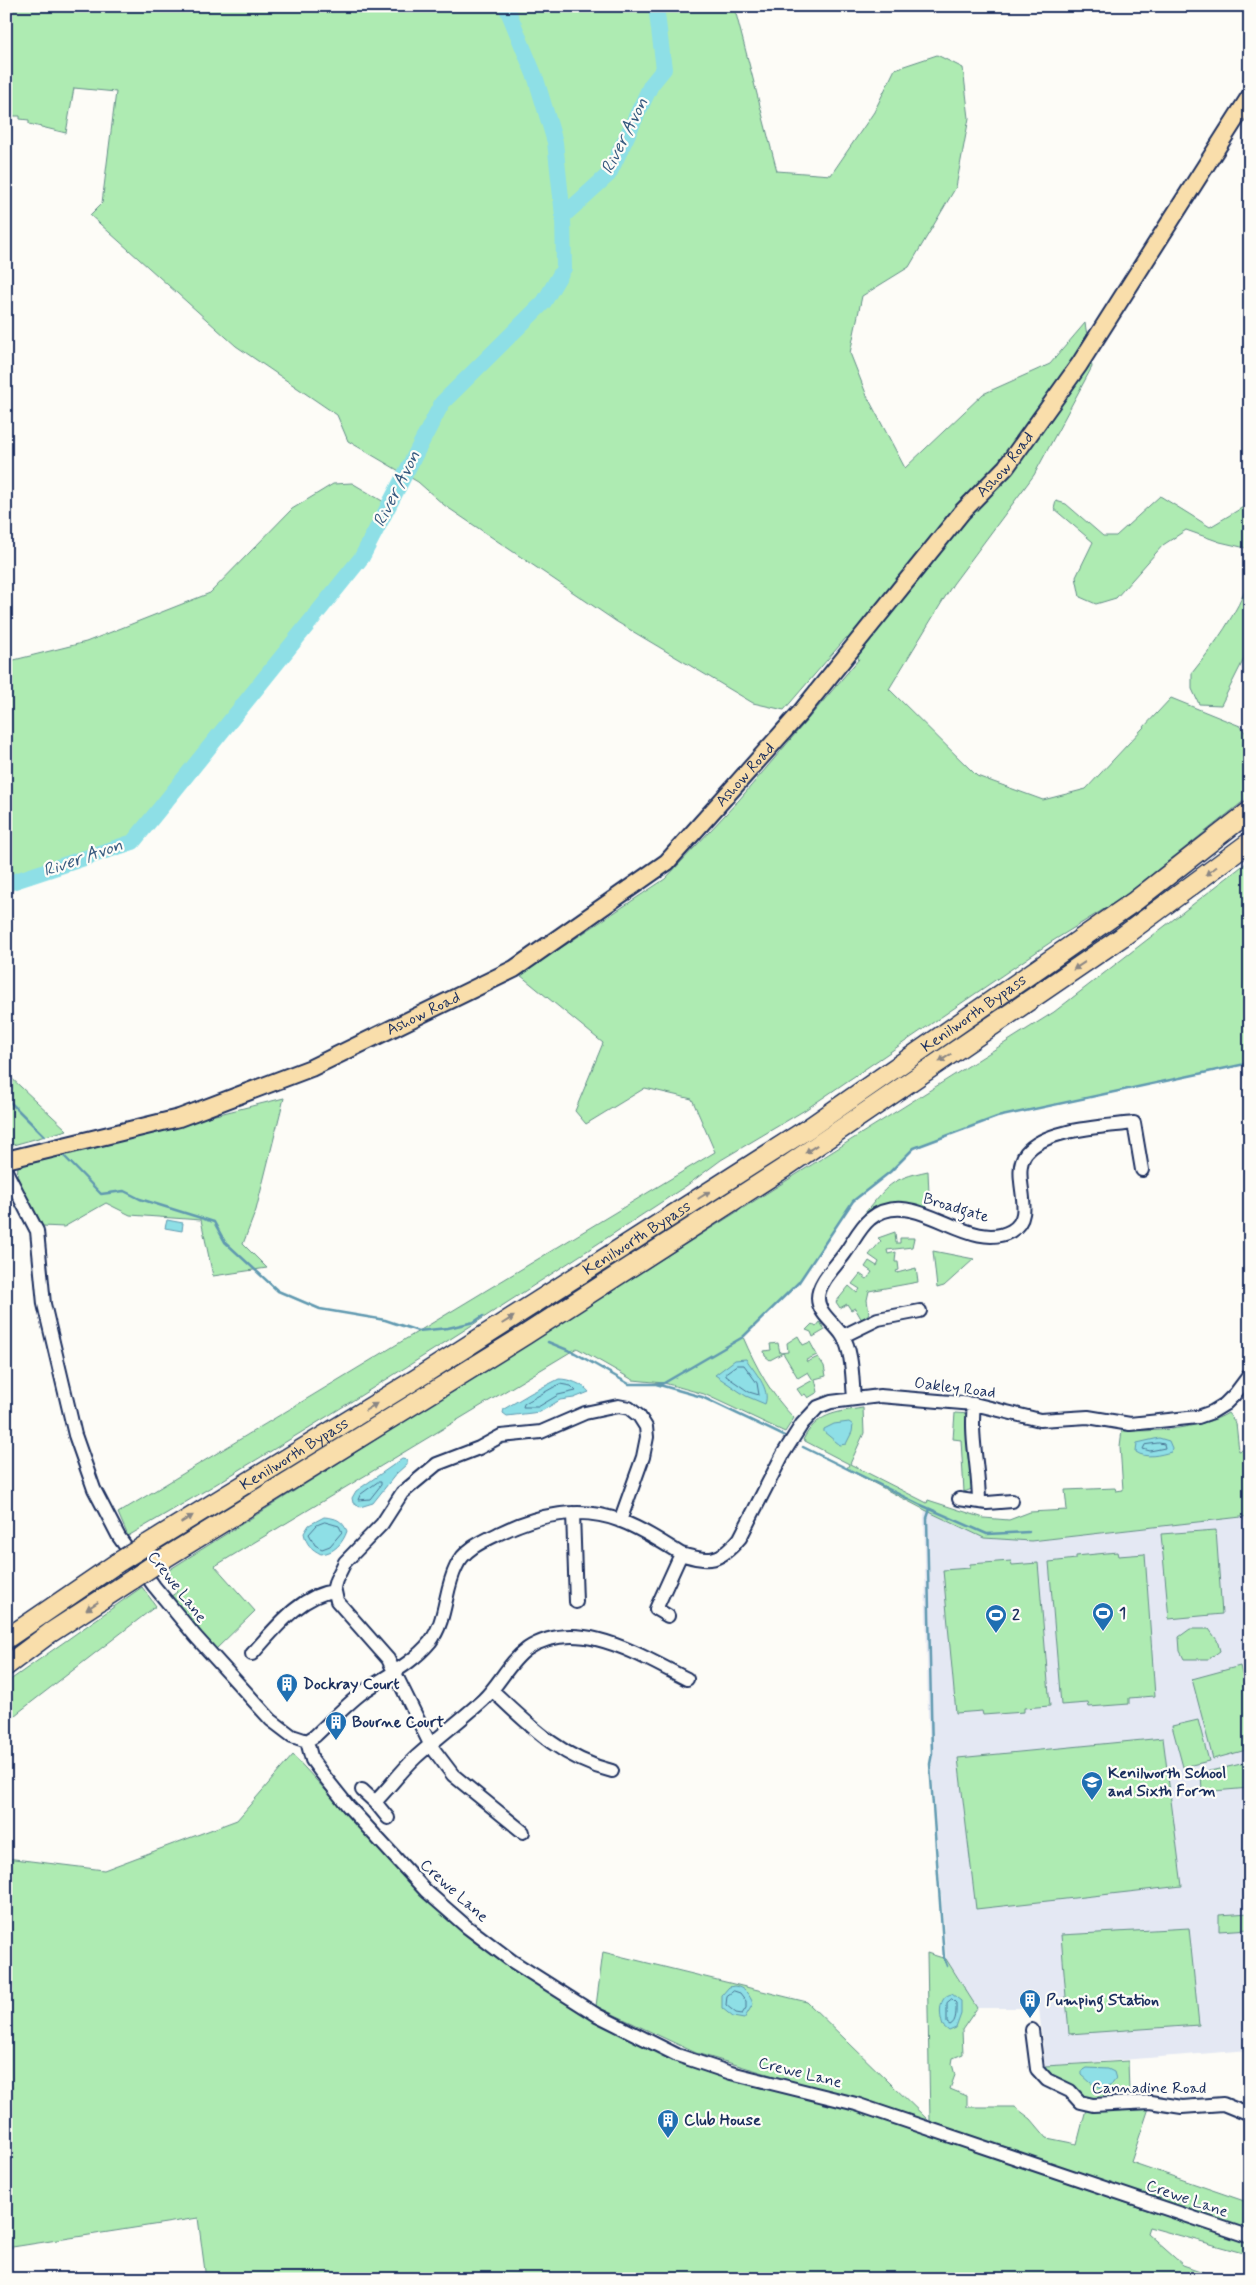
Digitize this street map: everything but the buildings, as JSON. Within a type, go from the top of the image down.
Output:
[{"type":"highway","name":"Kenilworth Bypass","points":[[6,1640],[146,1544],[416,1379],[809,1128],[1135,901],[1250,811]]},
{"type":"highway","name":"Kenilworth Bypass","points":[[6,1666],[50,1633],[160,1561],[525,1335],[784,1168],[1122,937],[1250,842]]},
{"type":"main road","name":"Ashow Road","points":[[6,1160],[179,1118],[311,1068],[514,969],[667,862],[800,713],[962,512],[1006,467],[1079,366],[1250,96]]},
{"type":"street","name":"Broadgate","points":[[854,1398],[847,1348],[843,1336],[820,1309],[819,1292],[870,1219],[888,1210],[909,1211],[932,1216],[972,1232],[992,1235],[1007,1233],[1019,1224],[1022,1217],[1024,1204],[1020,1173],[1026,1154],[1038,1144],[1082,1129],[1134,1124],[1142,1170]]},
{"type":"street","name":"Crewe Lane","points":[[6,1171],[38,1231],[44,1304],[75,1435],[94,1489],[119,1537],[154,1586],[196,1637],[271,1720],[292,1736],[306,1740],[312,1760],[348,1806],[426,1891],[467,1927],[512,1961],[606,2019],[664,2050],[722,2070],[856,2104],[1250,2237]]},
{"type":"street","points":[[843,1336],[878,1320],[920,1311]]},
{"type":"street","name":"Oakley Road","points":[[681,1554],[702,1560],[711,1560],[720,1557],[731,1549],[740,1538],[783,1454],[808,1416],[818,1408],[831,1402],[880,1396],[974,1404],[1040,1420],[1088,1417],[1130,1424],[1198,1417],[1212,1412],[1235,1394],[1250,1374]]},
{"type":"street","points":[[974,1404],[972,1439],[979,1485],[979,1502]]},
{"type":"street","points":[[524,1832],[453,1775],[431,1746],[381,1650],[340,1606],[334,1592],[336,1580],[345,1562],[382,1524],[402,1493],[437,1464],[487,1445],[501,1436],[541,1432],[585,1414],[618,1406],[629,1408],[639,1416],[646,1427],[647,1437],[643,1457],[620,1520]]},
{"type":"street","points":[[959,1499],[979,1502],[1012,1501]]},
{"type":"street","points":[[306,1740],[315,1736],[364,1692],[394,1673],[430,1642],[443,1614],[456,1567],[468,1550],[511,1527],[545,1516],[573,1513],[620,1520],[681,1554],[656,1609],[668,1616]]},
{"type":"street","points":[[573,1513],[576,1602]]},
{"type":"street","points":[[252,1654],[301,1606],[317,1595],[334,1592]]},
{"type":"street","points":[[375,1802],[416,1757],[493,1691],[518,1657],[528,1649],[558,1637],[577,1636],[599,1639],[631,1651],[658,1669],[687,1679]]},
{"type":"street","points":[[493,1691],[560,1749],[592,1766],[612,1771]]},
{"type":"street","points":[[362,1790],[388,1818]]},
{"type":"street","name":"Cannadine Road","points":[[1032,2030],[1037,2069],[1047,2080],[1070,2091],[1084,2104],[1093,2106],[1150,2102],[1182,2107],[1223,2104],[1250,2115]]},
{"type":"shaded area","name":"Kenilworth School and Sixth Form","points":[[925,1510],[984,1538],[1031,1541],[1250,1516],[1250,2050],[1045,2066],[1039,2008],[977,2008],[946,1959],[928,1716]]},
{"type":"green space","points":[[6,6],[648,6],[659,35],[656,6],[734,6],[777,171],[831,175],[874,112],[895,69],[937,55],[963,68],[969,118],[956,187],[909,267],[862,296],[850,353],[867,396],[905,468],[983,394],[1050,364],[1085,323],[1092,367],[1034,475],[953,584],[889,689],[977,776],[1043,800],[1086,789],[1171,698],[1240,726],[1250,738],[1250,796],[1122,898],[1051,942],[805,1110],[721,1160],[686,1186],[479,1321],[340,1409],[128,1536],[118,1513],[715,1152],[692,1099],[645,1088],[586,1124],[575,1111],[603,1043],[520,975],[665,879],[739,800],[859,659],[846,638],[784,710],[753,703],[617,622],[444,505],[418,482],[348,441],[337,415],[236,346],[90,215],[102,203],[116,92],[74,88],[66,133],[29,124],[29,120],[20,119],[20,116],[12,116],[12,119],[6,119]]},
{"type":"green space","points":[[352,483],[389,505],[362,557],[133,842],[6,884],[6,662],[86,642],[210,593],[292,509],[333,484]]},
{"type":"green space","points":[[1160,496],[1210,527],[1245,506],[1250,509],[1250,549],[1220,542],[1186,530],[1163,545],[1116,598],[1096,604],[1080,597],[1076,577],[1093,542],[1054,509],[1056,501],[1066,504],[1103,536],[1116,536]]},
{"type":"green space","points":[[1250,579],[1250,647],[1221,705],[1199,704],[1192,689],[1192,673],[1225,628]]},
{"type":"green space","points":[[1250,860],[1250,1063],[997,1117],[914,1148],[890,1172],[853,1201],[799,1282],[743,1337],[765,1380],[778,1400],[794,1418],[785,1432],[704,1394],[664,1383],[633,1380],[577,1348],[215,1566],[255,1611],[215,1650],[170,1597],[177,1592],[161,1575],[1054,1012]]},
{"type":"green space","points":[[6,1073],[67,1130],[6,1147]]},
{"type":"green space","points":[[284,1098],[256,1210],[243,1244],[267,1268],[213,1276],[201,1220],[130,1215],[106,1203],[64,1227],[42,1226],[17,1182],[18,1164]]},
{"type":"green space","points":[[928,1171],[929,1194],[925,1214],[909,1211],[870,1219],[864,1214],[890,1185],[905,1177]]},
{"type":"green space","points":[[895,1232],[896,1243],[900,1243],[900,1238],[914,1238],[912,1247],[887,1250],[888,1254],[896,1252],[895,1262],[898,1262],[899,1270],[896,1271],[897,1273],[916,1268],[918,1282],[869,1291],[867,1300],[869,1313],[863,1322],[855,1308],[851,1310],[847,1304],[840,1308],[836,1302],[849,1286],[857,1293],[860,1289],[852,1284],[860,1274],[867,1279],[872,1272],[865,1267],[869,1261],[877,1266],[879,1262],[869,1255],[881,1241],[878,1238]]},
{"type":"green space","points":[[933,1251],[974,1259],[944,1286],[937,1288]]},
{"type":"green space","points":[[820,1322],[825,1330],[813,1337],[811,1332],[806,1330],[812,1324],[816,1327]]},
{"type":"green space","points":[[798,1336],[803,1345],[810,1342],[817,1355],[806,1360],[807,1362],[818,1357],[824,1366],[826,1376],[815,1379],[818,1392],[808,1398],[805,1394],[802,1396],[797,1389],[813,1380],[808,1372],[798,1378],[783,1353],[770,1360],[765,1356],[764,1351],[771,1350],[770,1344],[778,1343],[780,1353],[788,1352],[787,1343]]},
{"type":"green space","points":[[863,1408],[864,1433],[850,1464],[927,1503],[928,1500],[984,1518],[1009,1520],[1030,1512],[1067,1510],[1065,1490],[1115,1488],[1116,1491],[1123,1490],[1120,1446],[1122,1430],[1147,1431],[1191,1426],[1228,1413],[1236,1423],[1239,1451],[1250,1448],[1250,1516],[1031,1541],[984,1538],[925,1510],[847,1469],[849,1464],[803,1440],[814,1425],[827,1416]]},
{"type":"green space","points":[[955,1413],[970,1414],[968,1451],[975,1484],[972,1489],[964,1492],[961,1440],[953,1439]]},
{"type":"green space","points":[[1216,1530],[1222,1614],[1169,1619],[1161,1534]]},
{"type":"green space","name":"1","points":[[1117,1552],[1118,1556],[1145,1554],[1155,1696],[1129,1698],[1129,1704],[1089,1707],[1088,1703],[1061,1705],[1049,1562],[1076,1559],[1076,1556]]},
{"type":"green space","name":"2","points":[[1011,1561],[1012,1565],[1038,1563],[1050,1706],[1024,1708],[1024,1712],[983,1715],[982,1711],[956,1713],[943,1570],[970,1568],[970,1564]]},
{"type":"green space","points":[[142,1587],[156,1606],[6,1722],[6,1683]]},
{"type":"green space","points":[[1190,1629],[1209,1629],[1217,1640],[1220,1651],[1209,1659],[1184,1659],[1180,1651],[1179,1637]]},
{"type":"green space","points":[[1240,1666],[1250,1705],[1250,1749],[1213,1759],[1192,1679]]},
{"type":"green space","points":[[1198,1720],[1209,1761],[1183,1767],[1172,1726]]},
{"type":"green space","points":[[1163,1738],[1182,1886],[976,1909],[958,1758]]},
{"type":"green space","points":[[293,1755],[421,1894],[454,1925],[530,1979],[595,2021],[679,2062],[855,2110],[1153,2212],[1155,2205],[1056,2166],[930,2122],[927,1953],[946,1959],[977,2008],[962,2030],[963,2054],[953,2058],[952,2064],[955,2075],[950,2089],[967,2096],[967,2107],[1015,2107],[1031,2119],[1047,2138],[1077,2144],[1086,2109],[1149,2108],[1131,2162],[1250,2203],[1250,2255],[1149,2227],[1147,2233],[1183,2265],[1223,2279],[206,2279],[198,2218],[6,2248],[6,1858],[104,1870],[237,1820]]},
{"type":"green space","points":[[1250,1762],[1250,1788],[1202,1792],[1201,1773]]},
{"type":"green space","points":[[1250,1913],[1250,1929],[1219,1931],[1219,1915]]},
{"type":"green space","points":[[1189,1928],[1199,2025],[1069,2034],[1061,1935]]},
{"type":"green space","points":[[603,1952],[807,2002],[930,2122],[696,2053],[596,2006]]},
{"type":"green space","points":[[1128,2061],[1129,2091],[1109,2092],[1109,2100],[1093,2101],[1084,2097],[1071,2085],[1052,2077],[1045,2068],[1045,2066]]},
{"type":"water","points":[[167,1220],[183,1223],[182,1231],[165,1228]]},
{"type":"water","points":[[746,1359],[764,1386],[766,1392],[765,1404],[746,1396],[715,1375],[735,1360]]},
{"type":"water","points":[[559,1379],[576,1382],[589,1392],[574,1398],[560,1400],[540,1412],[507,1416],[503,1413],[504,1409]]},
{"type":"water","points":[[849,1422],[853,1425],[846,1444],[840,1445],[824,1432],[824,1429],[834,1424]]},
{"type":"water","points":[[1159,1438],[1169,1441],[1172,1448],[1171,1452],[1149,1456],[1136,1452],[1137,1443]]},
{"type":"water","points":[[402,1459],[407,1460],[407,1464],[396,1474],[373,1503],[360,1507],[353,1503],[352,1498],[356,1491]]},
{"type":"water","points":[[324,1517],[338,1520],[347,1531],[337,1547],[330,1552],[321,1554],[310,1546],[304,1533],[309,1525]]},
{"type":"water","points":[[734,1986],[746,1992],[753,2004],[744,2019],[733,2017],[722,2008],[722,1995],[729,1987]]},
{"type":"water","points":[[952,1994],[961,2001],[961,2014],[956,2028],[949,2031],[943,2026],[941,2007],[944,1998]]},
{"type":"water","points":[[1087,2068],[1108,2069],[1114,2072],[1116,2079],[1112,2084],[1102,2088],[1091,2083],[1082,2075],[1082,2071]]},
{"type":"waterway","points":[[506,6],[536,79],[555,142],[563,216]]},
{"type":"waterway","name":"River Avon","points":[[6,884],[133,842],[362,557],[442,403],[544,302],[564,268],[563,216],[609,174],[651,85],[664,69],[656,6]]},
{"type":"waterway","points":[[656,1384],[664,1383],[743,1337],[799,1282],[853,1201],[890,1172],[914,1148],[997,1117],[1250,1063]]},
{"type":"waterway","points":[[6,1098],[44,1136]]},
{"type":"waterway","points":[[65,1157],[101,1194],[124,1191],[140,1199],[214,1222],[225,1242],[278,1291],[320,1309],[385,1320],[418,1331],[448,1328],[474,1322],[483,1316]]},
{"type":"waterway","points":[[548,1342],[575,1353],[629,1384],[656,1384],[702,1397],[784,1436]]},
{"type":"waterway","points":[[803,1447],[921,1505],[987,1534],[1029,1532]]},
{"type":"waterway","points":[[930,1509],[927,1518],[932,1753],[930,1764],[944,1958],[947,1966]]},
{"type":"place","name":"1","points":[[1103,1632]]},
{"type":"place","name":"2","points":[[996,1634]]},
{"type":"place","name":"Dockray Court","points":[[287,1703]]},
{"type":"place","name":"Bourne Court","points":[[336,1741]]},
{"type":"place","name":"Kenilworth School and Sixth Form","points":[[1092,1801]]},
{"type":"place","name":"Pumping Station","points":[[1030,2019]]},
{"type":"place","name":"Club House","points":[[668,2139]]}]
